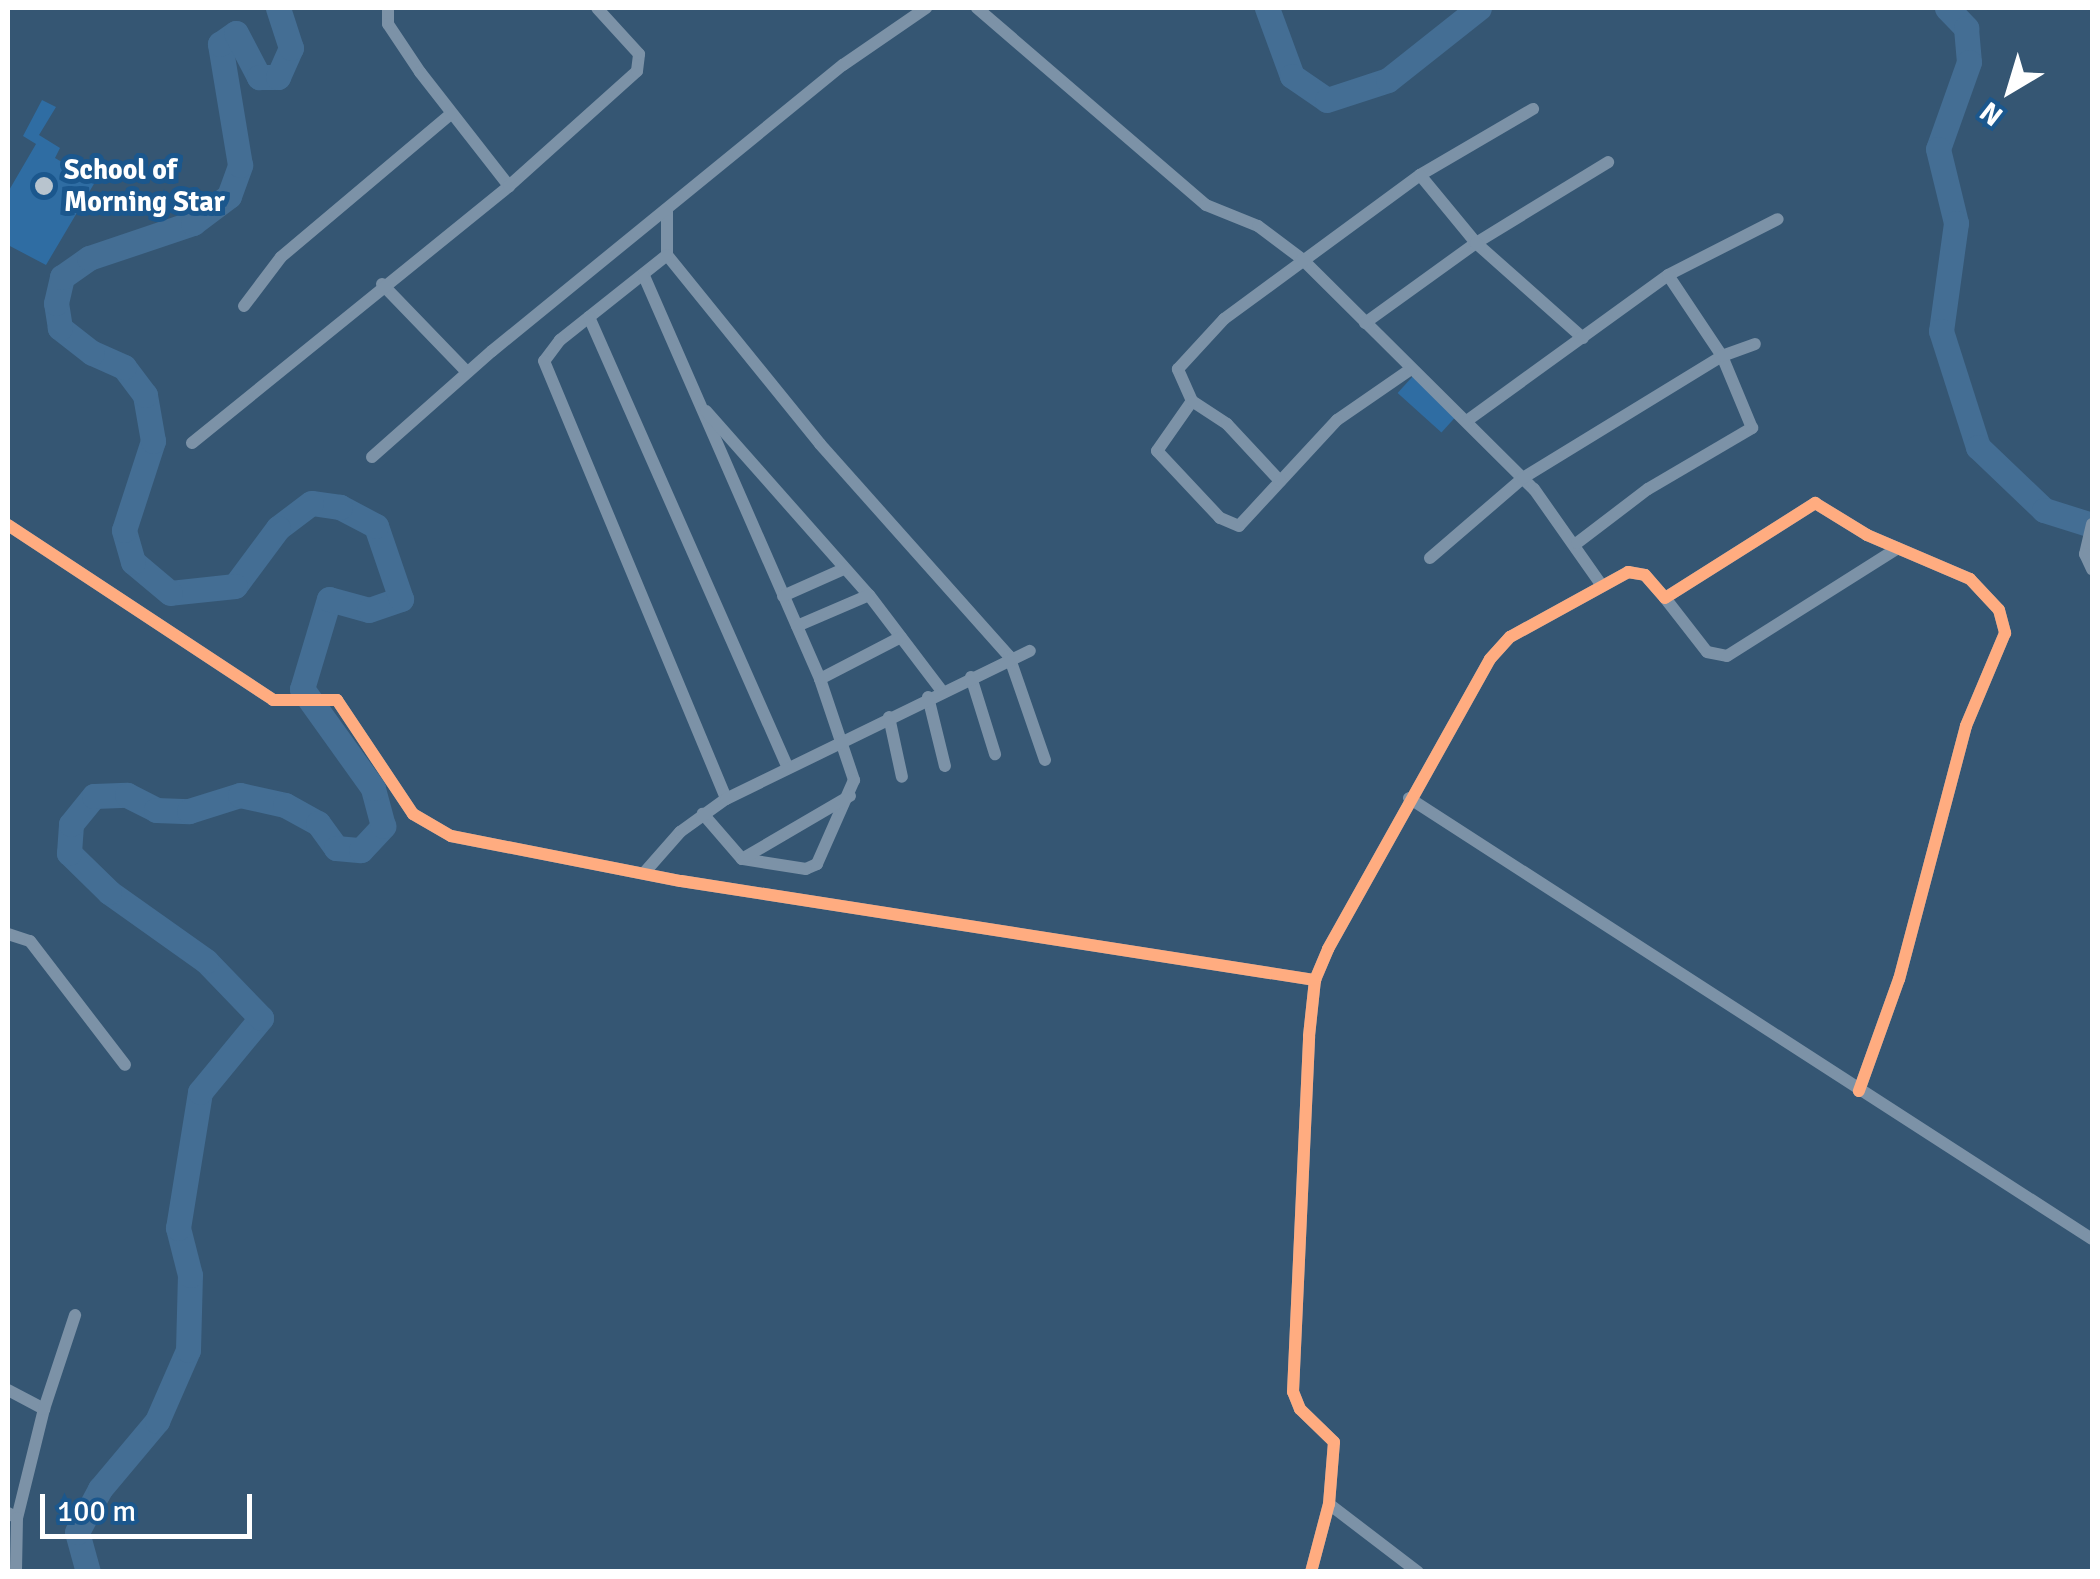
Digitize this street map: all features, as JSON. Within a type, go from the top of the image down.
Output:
[{"type":"street","points":[[388,8],[388,24],[451,114],[509,186]]},
{"type":"street","points":[[192,443],[382,284],[509,186],[642,63],[597,8]]},
{"type":"street","points":[[372,457],[467,372],[843,65],[926,8]]},
{"type":"street","points":[[977,8],[1206,205],[1258,226],[1302,259],[1523,478],[1576,544],[1600,582]]},
{"type":"street","points":[[1280,481],[1227,424],[1192,401],[1177,375],[1182,364],[1235,309],[1302,259],[1420,175],[1533,109]]},
{"type":"street","points":[[244,306],[281,257],[451,114]]},
{"type":"street","points":[[1365,323],[1476,243],[1608,162]]},
{"type":"street","points":[[1420,175],[1476,243],[1583,338]]},
{"type":"street","points":[[666,209],[666,255],[820,444],[1009,656],[1044,760]]},
{"type":"street","points":[[1468,420],[1668,276],[1778,218]]},
{"type":"street","points":[[666,255],[549,350],[546,371],[726,799]]},
{"type":"street","points":[[644,276],[820,679],[852,767],[852,794],[812,868],[742,859],[703,814]]},
{"type":"street","points":[[1576,544],[1648,489],[1752,428],[1722,356],[1668,276]]},
{"type":"street","points":[[382,284],[467,372]]},
{"type":"street","points":[[589,316],[788,768]]},
{"type":"street","points":[[1430,558],[1523,478],[1722,356],[1755,344]]},
{"type":"street","points":[[1192,401],[1157,452],[1220,518],[1243,524],[1337,420],[1410,369]]},
{"type":"street","points":[[698,402],[869,595],[942,691]]},
{"type":"street","points":[[1664,598],[1815,503],[1898,548],[1970,579],[1999,610],[2004,633],[1966,726],[1899,979],[1859,1091]]},
{"type":"street","points":[[2092,524],[2086,540],[2092,569]]},
{"type":"street","points":[[8,525],[273,700],[337,700],[428,826],[644,873],[1315,980]]},
{"type":"street","points":[[1311,1572],[1329,1504],[1334,1442],[1300,1409],[1293,1392],[1315,980],[1408,798],[1490,659],[1510,637],[1600,582],[1638,571],[1707,652],[1727,656],[1898,548]]},
{"type":"street","points":[[783,596],[844,569]]},
{"type":"street","points":[[797,626],[869,595]]},
{"type":"street","points":[[820,679],[901,637]]},
{"type":"street","points":[[644,873],[703,814],[726,799],[1009,656],[1030,650]]},
{"type":"street","points":[[972,677],[995,754]]},
{"type":"street","points":[[928,696],[945,766]]},
{"type":"street","points":[[889,717],[902,777]]},
{"type":"street","points":[[742,859],[852,794]]},
{"type":"street","points":[[1408,798],[2092,1239]]},
{"type":"street","points":[[8,934],[30,941],[126,1066]]},
{"type":"street","points":[[16,1572],[12,1516],[75,1315]]},
{"type":"street","points":[[8,1390],[44,1409]]},
{"type":"street","points":[[1329,1504],[1418,1572]]},
{"type":"shaded area","points":[[42,100],[56,107],[39,135],[60,148],[55,158],[74,169],[79,160],[101,172],[46,265],[8,245],[8,192],[36,144],[23,136]]},
{"type":"shaded area","points":[[1413,376],[1457,415],[1441,433],[1398,393]]},
{"type":"waterway","points":[[88,1572],[77,1532],[100,1489],[157,1421],[188,1350],[190,1275],[178,1228],[200,1092],[261,1018],[206,961],[109,892],[69,853],[71,824],[94,796],[127,795],[156,810],[189,811],[240,795],[285,805],[318,823],[336,848],[361,850],[383,826],[373,788],[302,689],[329,599],[369,610],[401,599],[376,526],[340,507],[311,503],[278,528],[235,586],[170,593],[133,562],[124,530],[153,441],[145,395],[124,367],[92,353],[60,328],[56,303],[62,277],[89,258],[193,223],[229,196],[240,165],[220,44],[236,33],[259,77],[278,77],[291,48],[278,8]]},
{"type":"waterway","points":[[1267,8],[1292,76],[1327,100],[1388,80],[1479,8]]},
{"type":"waterway","points":[[1947,8],[1966,28],[1969,62],[1938,149],[1956,223],[1941,331],[1978,447],[2044,510],[2092,525]]},
{"type":"cycle path","points":[[1311,1572],[1329,1504],[1334,1442],[1300,1409],[1293,1392],[1309,1036],[1315,980],[1328,949],[1490,659],[1510,637],[1628,572],[1645,575],[1665,598],[1815,503],[1867,535],[1970,579],[1999,610],[2005,633],[1966,726],[1899,979],[1859,1091]]},
{"type":"cycle path","points":[[8,525],[273,700],[337,700],[413,814],[451,836],[681,881],[1315,980]]},
{"type":"place","name":"School of Morning Star","points":[[44,186]]}]
